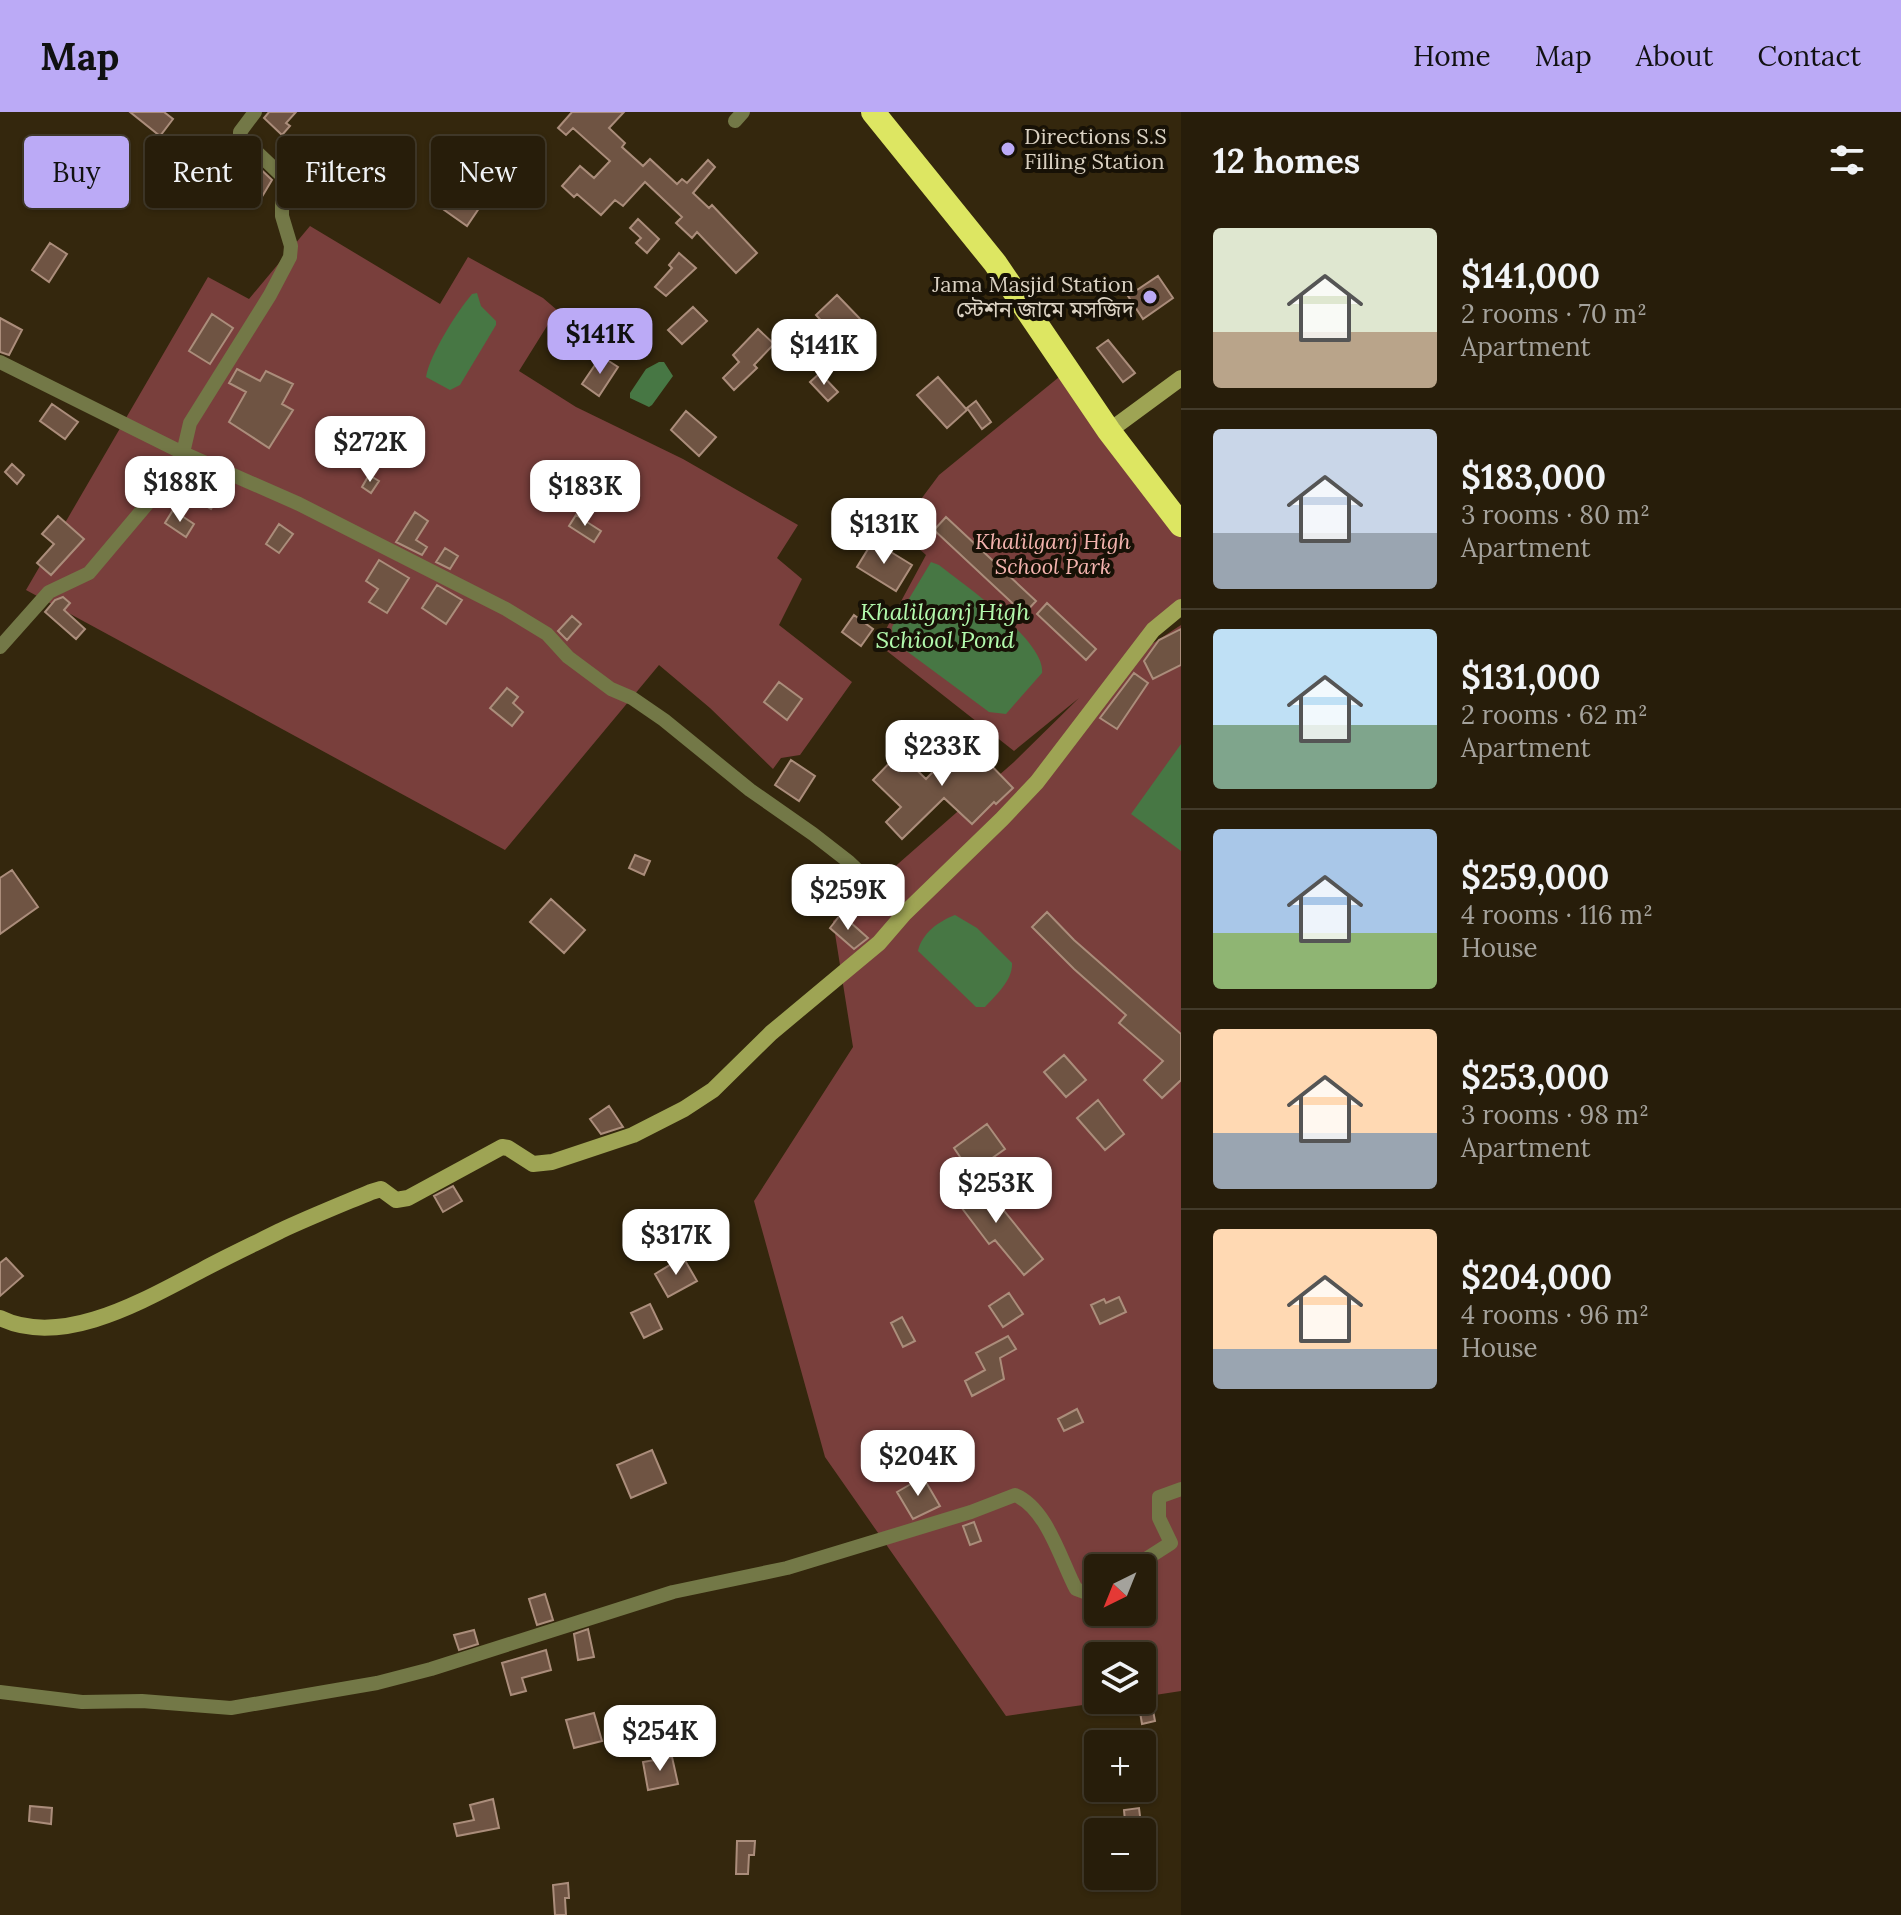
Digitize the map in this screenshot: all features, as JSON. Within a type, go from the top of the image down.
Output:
[{"type":"highway","points":[[873,112],[995,263],[1109,431],[1181,525]]},
{"type":"street","points":[[0,647],[49,592],[89,573],[164,484],[183,453],[190,423],[270,295],[290,257],[291,246],[282,216],[282,176],[240,136],[255,112]]},
{"type":"street","points":[[0,362],[183,453],[299,504],[499,605],[547,634],[568,657],[611,689],[632,698],[664,720],[750,790],[849,862],[904,914]]},
{"type":"street","points":[[1109,431],[1181,378]]},
{"type":"street","points":[[0,1318],[23,1327],[57,1327],[97,1319],[172,1287],[281,1231],[371,1192],[381,1189],[396,1200],[408,1198],[502,1147],[533,1164],[552,1162],[633,1135],[684,1109],[713,1090],[771,1033],[879,943],[904,914],[1037,782],[1153,630],[1181,607]]},
{"type":"street","points":[[1154,1554],[1171,1543],[1159,1518],[1159,1497],[1181,1489]]},
{"type":"street","points":[[0,1692],[82,1702],[142,1701],[231,1708],[377,1683],[431,1669],[673,1592],[787,1568],[971,1512],[1015,1495],[1030,1506],[1046,1526],[1076,1589],[1084,1592]]},
{"type":"green space","points":[[310,226],[440,304],[468,257],[543,298],[557,310],[519,371],[576,407],[683,459],[798,525],[777,558],[802,579],[779,625],[852,682],[800,755],[781,758],[773,769],[710,708],[659,665],[505,850],[26,590],[208,277],[249,299]]},
{"type":"green space","name":"Khalilganj High School Park","points":[[1064,373],[1181,509],[1181,602],[1135,655],[1181,625],[1181,1691],[1156,1695],[1156,1642],[1084,1642],[1084,1705],[1006,1716],[825,1457],[754,1201],[853,1047],[833,921],[1014,762],[1079,698],[1014,751],[878,644],[926,555],[898,530],[939,475]]},
{"type":"water","points":[[477,293],[481,306],[496,321],[496,325],[460,385],[450,390],[426,377],[438,345],[472,294]]},
{"type":"water","points":[[664,362],[673,376],[652,405],[649,407],[630,398],[630,393],[646,369]]},
{"type":"water","name":"Khalilganj High Schiool Pond","points":[[931,562],[1001,614],[1031,645],[1040,660],[1042,673],[1006,714],[989,712],[893,641],[892,627]]},
{"type":"water","points":[[1181,744],[1181,851],[1131,814]]},
{"type":"water","points":[[955,915],[977,928],[1012,963],[1007,981],[985,1007],[976,1007],[918,951],[932,928]]},
{"type":"building","points":[[130,112],[164,112],[173,119],[160,136]]},
{"type":"building","points":[[269,112],[296,112],[286,123],[290,126],[282,135],[264,118]]},
{"type":"building","points":[[572,112],[624,112],[609,128],[625,143],[622,147],[643,166],[650,159],[677,184],[682,179],[687,183],[708,160],[715,167],[693,193],[709,208],[712,205],[757,253],[736,273],[697,232],[692,238],[676,223],[682,217],[645,182],[623,206],[615,200],[601,215],[577,194],[574,197],[562,186],[580,166],[594,178],[610,161],[573,128],[566,135],[558,128]]},
{"type":"building","points":[[261,169],[272,180],[261,198]]},
{"type":"building","points":[[441,208],[479,208],[467,226]]},
{"type":"building","points":[[638,219],[659,239],[647,253],[636,243],[641,238],[630,228]]},
{"type":"building","points":[[50,243],[67,254],[49,282],[32,270]]},
{"type":"building","points":[[679,253],[696,268],[666,296],[655,287],[672,268],[669,265]]},
{"type":"building","name":"Jama Masjid Station স্টেশন জামে মসজিদ","points":[[1158,276],[1173,298],[1143,319],[1128,296]]},
{"type":"building","points":[[837,295],[865,324],[843,344],[816,315]]},
{"type":"building","points":[[693,307],[707,321],[682,344],[668,330]]},
{"type":"building","points":[[212,314],[233,328],[210,364],[189,351]]},
{"type":"building","points":[[0,318],[22,330],[9,355],[0,352]]},
{"type":"building","points":[[758,329],[774,344],[754,365],[757,368],[734,390],[723,378],[739,362],[733,355]]},
{"type":"building","points":[[1108,340],[1135,373],[1123,382],[1097,348]]},
{"type":"building","points":[[601,356],[618,367],[599,396],[582,384]]},
{"type":"building","points":[[237,369],[260,381],[266,371],[293,384],[282,404],[293,410],[269,448],[229,422],[246,392],[229,383]]},
{"type":"building","points":[[820,373],[838,392],[828,401],[810,382]]},
{"type":"building","points":[[938,377],[967,410],[947,428],[917,395]]},
{"type":"building","points":[[976,401],[991,422],[982,429],[967,408]]},
{"type":"building","points":[[52,404],[78,422],[65,439],[40,421]]},
{"type":"building","points":[[686,411],[716,437],[699,456],[671,430]]},
{"type":"building","points":[[12,464],[24,475],[17,484],[5,472]]},
{"type":"building","points":[[206,474],[227,483],[211,509],[191,497]]},
{"type":"building","points":[[369,475],[379,481],[371,493],[362,487]]},
{"type":"building","points":[[173,510],[194,524],[186,537],[165,523]]},
{"type":"building","points":[[415,512],[428,521],[416,540],[427,547],[422,555],[396,542]]},
{"type":"building","points":[[576,515],[601,531],[594,542],[569,526]]},
{"type":"building","points":[[58,516],[84,539],[51,575],[37,563],[54,544],[42,534]]},
{"type":"building","points":[[946,517],[1036,601],[1024,614],[934,530]]},
{"type":"building","points":[[279,524],[293,534],[279,553],[266,544]]},
{"type":"building","points":[[873,541],[912,565],[896,591],[857,567]]},
{"type":"building","points":[[445,548],[458,556],[450,569],[436,562]]},
{"type":"building","points":[[379,560],[409,578],[387,613],[369,602],[378,589],[366,581]]},
{"type":"building","points":[[437,585],[462,600],[446,624],[422,608]]},
{"type":"building","points":[[63,597],[70,603],[64,610],[85,629],[76,639],[45,612],[55,600]]},
{"type":"building","points":[[1047,603],[1096,649],[1086,660],[1037,614]]},
{"type":"building","points":[[854,615],[873,629],[861,646],[842,632]]},
{"type":"building","points":[[572,616],[581,624],[567,640],[558,631]]},
{"type":"building","points":[[1181,629],[1181,665],[1153,679],[1144,661],[1159,640]]},
{"type":"building","points":[[1134,673],[1148,683],[1117,729],[1100,718]]},
{"type":"building","points":[[779,682],[802,699],[787,720],[764,702]]},
{"type":"building","points":[[507,688],[518,697],[513,703],[523,712],[512,726],[490,708]]},
{"type":"building","points":[[984,737],[993,747],[983,757],[1013,788],[972,824],[944,798],[902,839],[886,822],[901,807],[873,780],[899,753],[926,779],[949,755],[958,763]]},
{"type":"building","points":[[791,760],[815,776],[799,801],[775,785]]},
{"type":"building","points":[[635,855],[650,861],[644,875],[629,868]]},
{"type":"building","points":[[12,870],[38,907],[0,934],[0,878]]},
{"type":"building","points":[[551,899],[585,930],[564,953],[530,922]]},
{"type":"building","points":[[1047,912],[1074,940],[1181,1034],[1181,1080],[1162,1098],[1144,1080],[1163,1061],[1119,1023],[1126,1015],[1032,927]]},
{"type":"building","points":[[841,914],[868,938],[854,949],[830,928]]},
{"type":"building","points":[[1064,1055],[1086,1080],[1066,1097],[1044,1072]]},
{"type":"building","points":[[1098,1100],[1124,1134],[1105,1150],[1077,1118]]},
{"type":"building","points":[[609,1106],[623,1127],[601,1134],[590,1119]]},
{"type":"building","points":[[987,1124],[1005,1149],[971,1173],[954,1148]]},
{"type":"building","points":[[976,1176],[1043,1259],[1024,1275],[995,1240],[989,1244],[952,1195]]},
{"type":"building","points":[[453,1186],[462,1201],[443,1212],[434,1196]]},
{"type":"building","points":[[683,1257],[697,1281],[668,1297],[655,1274]]},
{"type":"building","points":[[6,1258],[23,1276],[0,1296],[0,1263]]},
{"type":"building","points":[[1009,1293],[1023,1314],[1003,1327],[989,1306]]},
{"type":"building","points":[[1119,1297],[1126,1312],[1100,1324],[1091,1305]]},
{"type":"building","points":[[650,1304],[662,1329],[644,1338],[631,1313]]},
{"type":"building","points":[[902,1317],[915,1341],[903,1347],[891,1323]]},
{"type":"building","points":[[1008,1336],[1016,1349],[1000,1358],[1004,1379],[972,1396],[965,1381],[985,1370],[976,1353]]},
{"type":"building","points":[[1077,1409],[1083,1422],[1064,1431],[1058,1419]]},
{"type":"building","points":[[652,1450],[666,1483],[631,1498],[617,1465]]},
{"type":"building","points":[[923,1477],[940,1506],[913,1519],[897,1492]]},
{"type":"building","points":[[974,1522],[981,1541],[970,1545],[963,1526]]},
{"type":"building","points":[[545,1594],[553,1620],[537,1625],[529,1599]]},
{"type":"building","points":[[588,1629],[594,1657],[578,1660],[574,1634]]},
{"type":"building","points":[[474,1630],[478,1644],[459,1650],[454,1635]]},
{"type":"building","points":[[546,1650],[551,1670],[522,1678],[526,1691],[511,1695],[502,1663]]},
{"type":"building","points":[[594,1713],[602,1741],[574,1748],[566,1720]]},
{"type":"building","points":[[1140,1714],[1154,1714],[1155,1721],[1142,1724]]},
{"type":"building","points":[[672,1757],[678,1784],[648,1790],[643,1762]]},
{"type":"building","points":[[493,1799],[499,1828],[457,1836],[454,1824],[474,1820],[470,1805]]},
{"type":"building","points":[[30,1806],[52,1808],[51,1824],[29,1821]]},
{"type":"building","points":[[1139,1808],[1140,1818],[1125,1818],[1124,1810]]},
{"type":"building","points":[[737,1841],[755,1841],[754,1855],[749,1855],[748,1874],[736,1874]]},
{"type":"building","points":[[568,1883],[566,1915],[555,1915],[553,1885]]},
{"type":"place","name":"Directions S.S Filling Station","points":[[1008,149]]},
{"type":"place","name":"Jama Masjid Station স্টেশন জামে মসজিদ","points":[[1150,297]]}]
